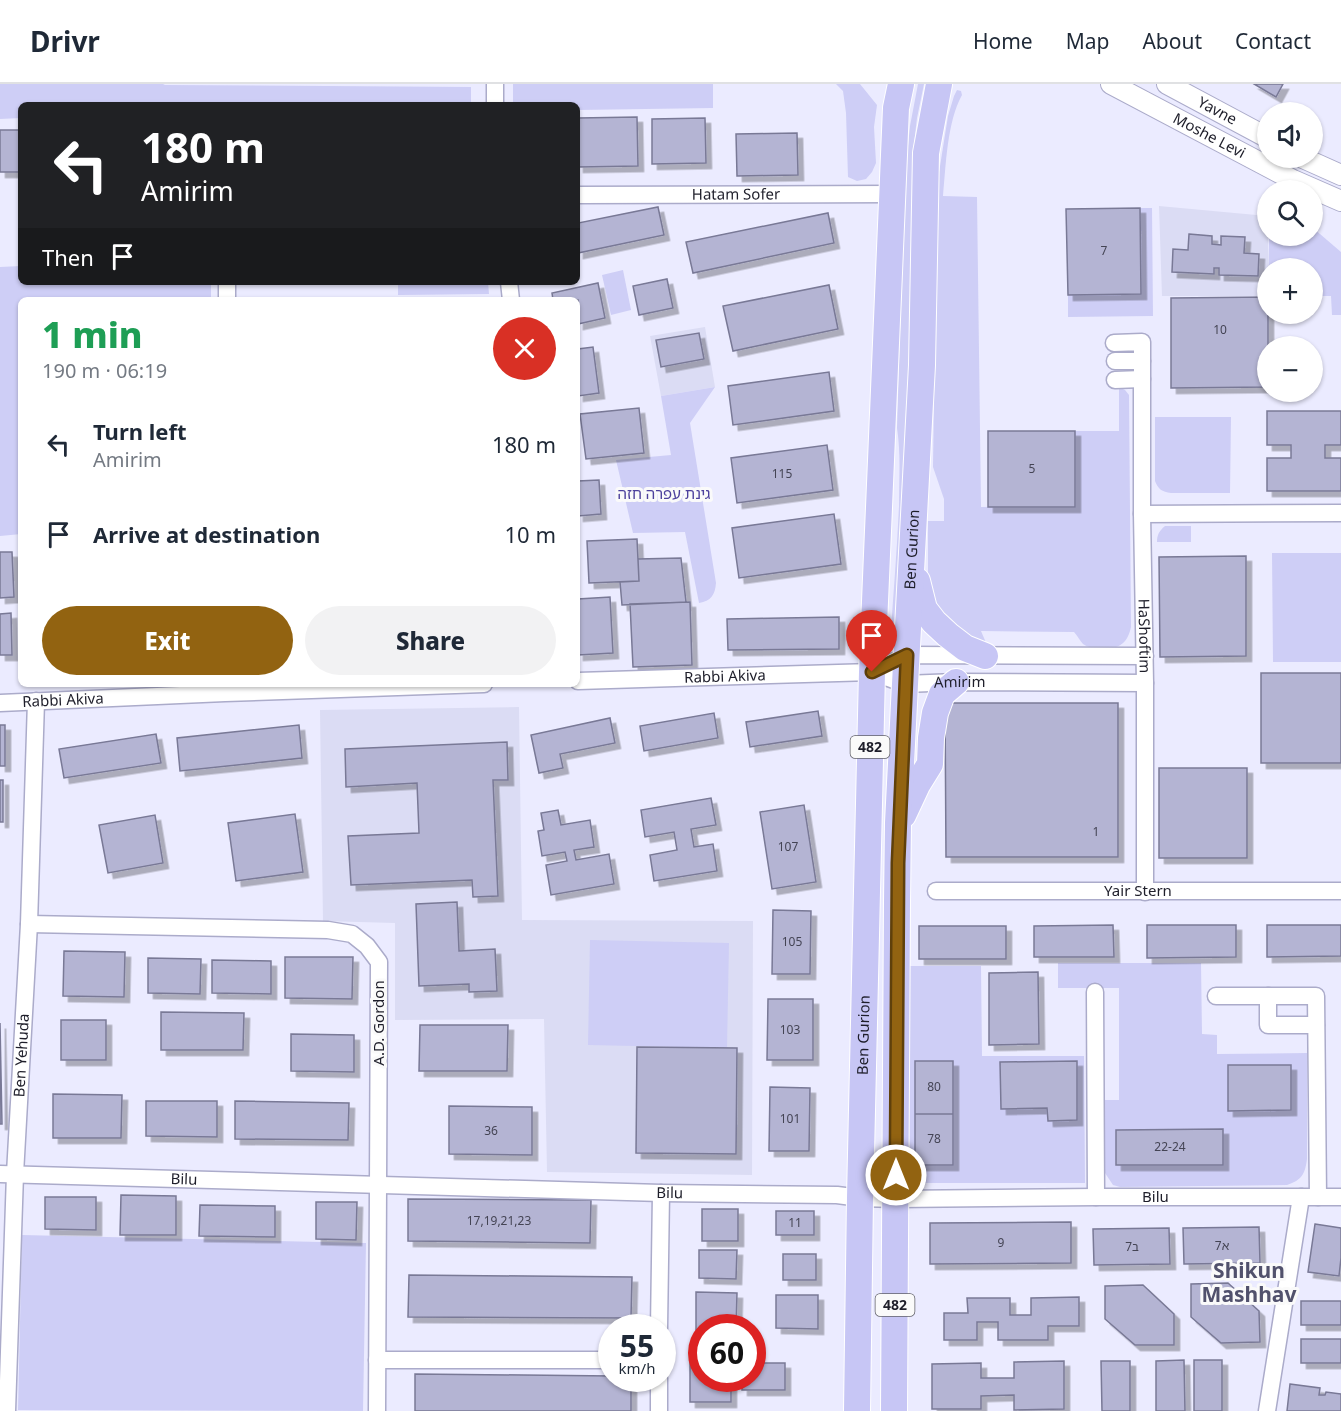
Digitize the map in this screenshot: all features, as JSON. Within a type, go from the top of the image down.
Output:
[{"type":"main road","name":"Ben Gurion","points":[[857,1411],[872,672],[896,108],[901,84]]},
{"type":"main road","name":"Ben Gurion","points":[[894,1411],[898,823],[922,365],[926,153],[939,84]]},
{"type":"main road","points":[[912,555],[924,609],[948,635],[965,648],[985,656]]},
{"type":"main road","points":[[898,823],[930,764],[935,713],[942,694],[957,682]]},
{"type":"street","points":[[495,84],[495,102]]},
{"type":"street","name":"Moshe Levi","points":[[1112,84],[1293,180],[1341,201]]},
{"type":"street","name":"Yavne","points":[[1167,84],[1257,132]]},
{"type":"street","points":[[1323,167],[1341,175]]},
{"type":"street","name":"Hatam Sofer","points":[[580,195],[893,194]]},
{"type":"street","points":[[1114,343],[1142,342],[1142,361],[1115,362]]},
{"type":"street","name":"HaShoftim","points":[[1142,361],[1145,892]]},
{"type":"street","points":[[1115,380],[1142,379]]},
{"type":"street","points":[[1142,514],[1341,513]]},
{"type":"street","name":"Amirim","points":[[872,672],[907,655],[1145,656]]},
{"type":"street","name":"Amirim","points":[[872,672],[905,684],[1145,683]]},
{"type":"street","name":"Rabbi Akiva","points":[[580,681],[872,672]]},
{"type":"street","name":"Rabbi Akiva","points":[[0,703],[225,688],[290,687]]},
{"type":"street","name":"Ben Yehuda","points":[[7,1411],[7,1174],[29,924],[36,701]]},
{"type":"street","name":"Yair Stern","points":[[936,891],[1341,891]]},
{"type":"street","name":"A.D. Gordon","points":[[29,924],[328,930],[352,934],[367,946],[379,962],[377,1411]]},
{"type":"street","points":[[1095,992],[1096,1197]]},
{"type":"street","points":[[1216,996],[1316,996],[1309,1197],[1268,1411]]},
{"type":"street","points":[[1268,996],[1268,1025],[1316,1025]]},
{"type":"street","name":"Bilu","points":[[7,1174],[661,1193],[837,1195],[896,1199],[1341,1197]]},
{"type":"street","points":[[659,1314],[661,1193]]},
{"type":"street","points":[[377,1360],[598,1360]]},
{"type":"street","points":[[659,1392],[659,1411]]},
{"type":"shaded area","points":[[1159,206],[1257,215],[1257,246],[1268,246],[1269,258],[1257,258],[1257,296],[1162,296]]},
{"type":"shaded area","points":[[705,327],[715,387],[661,396],[650,336]]},
{"type":"shaded area","points":[[519,707],[522,920],[753,921],[752,1175],[547,1172],[544,1019],[395,1020],[395,923],[323,921],[320,710]]},
{"type":"green space","points":[[0,84],[471,87],[471,102],[18,102],[18,118],[0,119]]},
{"type":"green space","points":[[513,84],[713,84],[713,108],[580,110],[580,102],[513,102]]},
{"type":"green space","points":[[836,84],[860,84],[877,105],[874,127],[876,163],[866,179],[857,181],[848,177],[846,113],[843,91]]},
{"type":"green space","points":[[918,84],[924,84],[912,161],[914,291],[894,648],[890,644],[899,506],[897,428],[905,176],[910,126]]},
{"type":"green space","points":[[957,90],[961,91],[962,95],[950,131],[943,196],[977,197],[981,507],[1075,506],[1075,431],[1119,431],[1119,387],[1125,390],[1129,395],[1131,627],[1124,643],[1115,647],[1088,647],[1074,632],[981,631],[987,645],[955,632],[928,592],[928,521],[944,521],[944,499],[933,467],[937,185],[948,116]]},
{"type":"green space","points":[[1140,208],[1152,208],[1153,316],[1068,317],[1068,295],[1141,294]]},
{"type":"green space","points":[[1323,237],[1341,252],[1341,315],[1332,315],[1331,296],[1323,296],[1323,258],[1269,258],[1269,246],[1323,246]]},
{"type":"green space","points":[[18,266],[18,285],[211,285],[211,297],[18,297],[18,534],[0,536],[0,267]]},
{"type":"green space","points":[[623,270],[631,310],[611,315],[602,275]]},
{"type":"green space","points":[[398,285],[488,285],[489,294],[398,295]]},
{"type":"green space","name":"גינת עפרה חזה","points":[[715,387],[690,423],[716,583],[712,597],[699,603],[685,532],[633,533],[616,460],[671,455],[661,396]]},
{"type":"green space","points":[[1155,417],[1231,417],[1230,493],[1171,493],[1159,488],[1155,481]]},
{"type":"green space","points":[[1165,526],[1191,526],[1191,542],[1157,542],[1159,533]]},
{"type":"green space","points":[[1272,553],[1341,553],[1341,662],[1273,662]]},
{"type":"green space","points":[[590,940],[729,943],[727,1048],[588,1045]]},
{"type":"green space","points":[[1058,963],[1201,963],[1202,1034],[1217,1035],[1217,1054],[1307,1053],[1307,1159],[1302,1176],[1287,1185],[1120,1187],[1113,1185],[1105,1173],[1105,1100],[1119,1100],[1119,988],[1058,988]],"holes":[[[1228,1065],[1290,1065],[1291,1110],[1228,1111]],[[1223,1129],[1223,1165],[1116,1165],[1116,1130]]]},
{"type":"green space","points":[[907,966],[981,966],[982,1056],[1084,1056],[1085,1183],[909,1183]]},
{"type":"green space","points":[[22,1235],[366,1243],[363,1411],[18,1410]]},
{"type":"building","points":[[1254,84],[1283,84],[1276,97]]},
{"type":"building","points":[[637,117],[638,166],[580,167],[580,118]]},
{"type":"building","points":[[705,118],[706,163],[652,164],[652,119]]},
{"type":"building","points":[[0,130],[18,130],[18,172],[0,172]]},
{"type":"building","points":[[797,133],[798,175],[737,176],[736,134]]},
{"type":"building","points":[[658,207],[664,235],[580,253],[580,223]]},
{"type":"building","points":[[1140,208],[1141,294],[1068,295],[1066,209]]},
{"type":"building","points":[[828,213],[834,243],[693,273],[686,242]]},
{"type":"building","points":[[1189,234],[1212,236],[1212,244],[1221,245],[1221,236],[1245,237],[1244,253],[1259,254],[1257,276],[1219,275],[1219,268],[1214,268],[1214,274],[1172,272],[1173,249],[1188,250]]},
{"type":"building","points":[[667,279],[673,308],[639,315],[633,286]]},
{"type":"building","points":[[598,283],[605,318],[580,324],[580,297],[553,297],[552,293]]},
{"type":"building","points":[[829,285],[838,329],[733,351],[723,306]]},
{"type":"building","points":[[1257,297],[1257,324],[1268,324],[1268,336],[1257,336],[1257,387],[1171,388],[1171,298]]},
{"type":"building","points":[[699,333],[704,359],[661,367],[656,340]]},
{"type":"building","points":[[593,347],[599,393],[580,396],[580,349]]},
{"type":"building","points":[[829,372],[834,411],[733,425],[728,386]]},
{"type":"building","points":[[639,408],[644,453],[586,459],[580,414]]},
{"type":"building","points":[[1267,411],[1341,411],[1341,445],[1325,445],[1325,458],[1341,458],[1341,491],[1267,491],[1267,458],[1291,458],[1291,445],[1267,445]]},
{"type":"building","points":[[988,431],[1075,431],[1075,507],[988,507]]},
{"type":"building","points":[[827,445],[833,490],[737,503],[731,458]]},
{"type":"building","points":[[599,480],[601,514],[580,516],[580,481]]},
{"type":"building","points":[[834,514],[841,564],[739,578],[732,528]]},
{"type":"building","points":[[637,539],[639,581],[589,583],[587,541]]},
{"type":"building","points":[[0,552],[12,552],[14,597],[0,598]]},
{"type":"building","points":[[1246,556],[1246,656],[1160,657],[1159,557]]},
{"type":"building","points":[[681,558],[686,602],[622,605],[620,582],[639,581],[638,559]]},
{"type":"building","points":[[610,597],[613,653],[580,655],[580,599]]},
{"type":"building","points":[[690,602],[692,665],[633,667],[630,604]]},
{"type":"building","points":[[11,613],[12,655],[0,655],[0,614]]},
{"type":"building","points":[[839,617],[839,649],[728,650],[727,619]]},
{"type":"building","points":[[1261,673],[1341,673],[1341,763],[1261,763]]},
{"type":"building","points":[[945,703],[1118,703],[1118,857],[946,857]]},
{"type":"building","points":[[818,711],[822,736],[750,747],[746,722]]},
{"type":"building","points":[[714,713],[718,738],[644,751],[640,726]]},
{"type":"building","points":[[610,718],[615,743],[560,754],[563,768],[539,773],[531,735]]},
{"type":"building","points":[[0,725],[5,725],[5,766],[0,766]]},
{"type":"building","points":[[299,725],[302,758],[180,771],[177,738]]},
{"type":"building","points":[[156,734],[161,763],[64,778],[59,749]]},
{"type":"building","points":[[507,742],[508,780],[493,780],[498,896],[473,897],[472,880],[351,885],[348,836],[419,833],[417,783],[346,787],[345,749]]},
{"type":"building","points":[[1159,768],[1247,768],[1247,858],[1159,858]]},
{"type":"building","points":[[0,780],[3,780],[3,822],[0,822]]},
{"type":"building","points":[[711,798],[716,825],[691,829],[694,847],[713,844],[717,871],[654,881],[650,855],[677,850],[674,832],[645,837],[641,810]]},
{"type":"building","points":[[804,805],[816,882],[772,889],[760,812]]},
{"type":"building","points":[[558,810],[561,825],[590,820],[594,847],[574,850],[576,860],[609,854],[614,884],[551,895],[546,865],[567,861],[565,852],[542,856],[538,831],[544,830],[541,813]]},
{"type":"building","points":[[295,814],[303,872],[236,881],[228,823]]},
{"type":"building","points":[[155,815],[163,863],[108,873],[99,825]]},
{"type":"building","points":[[457,902],[459,951],[495,949],[497,991],[469,992],[469,984],[419,986],[416,904]]},
{"type":"building","points":[[773,910],[811,911],[810,974],[772,974]]},
{"type":"building","points":[[1113,925],[1114,957],[1034,957],[1034,926]]},
{"type":"building","points":[[1147,925],[1236,925],[1236,957],[1147,958]]},
{"type":"building","points":[[1267,925],[1341,925],[1341,956],[1267,957]]},
{"type":"building","points":[[919,926],[1006,926],[1006,959],[919,959]]},
{"type":"building","points":[[64,951],[125,952],[124,997],[63,996]]},
{"type":"building","points":[[285,957],[353,957],[352,999],[285,998]]},
{"type":"building","points":[[148,958],[201,959],[200,994],[148,993]]},
{"type":"building","points":[[212,960],[271,961],[271,994],[212,993]]},
{"type":"building","points":[[1038,972],[1039,1044],[989,1045],[989,973]]},
{"type":"building","points":[[768,999],[813,999],[813,1060],[767,1060]]},
{"type":"building","points":[[161,1012],[244,1013],[243,1050],[161,1050]]},
{"type":"building","points":[[61,1020],[106,1020],[106,1060],[61,1060]]},
{"type":"building","points":[[0,1023],[2,1124],[0,1124]]},
{"type":"building","points":[[420,1025],[508,1025],[507,1071],[419,1071]]},
{"type":"building","points":[[291,1034],[354,1035],[354,1072],[291,1071]]},
{"type":"building","points":[[637,1047],[737,1048],[736,1154],[636,1153]]},
{"type":"building","points":[[915,1061],[953,1061],[953,1114],[915,1114]]},
{"type":"building","points":[[1077,1061],[1077,1120],[1048,1121],[1047,1108],[1001,1109],[1000,1062]]},
{"type":"building","points":[[1228,1065],[1291,1065],[1291,1110],[1228,1111]]},
{"type":"building","points":[[770,1087],[810,1088],[809,1151],[769,1151]]},
{"type":"building","points":[[53,1094],[122,1095],[121,1138],[53,1138]]},
{"type":"building","points":[[146,1101],[217,1101],[217,1137],[146,1136]]},
{"type":"building","points":[[235,1101],[349,1103],[348,1140],[235,1139]]},
{"type":"building","points":[[449,1106],[532,1107],[532,1155],[449,1154]]},
{"type":"building","points":[[915,1114],[953,1114],[953,1165],[915,1165]]},
{"type":"building","points":[[1223,1129],[1223,1165],[1116,1165],[1116,1130]]},
{"type":"building","points":[[121,1195],[176,1196],[176,1235],[120,1235]]},
{"type":"building","points":[[45,1197],[96,1197],[96,1230],[45,1229]]},
{"type":"building","points":[[408,1199],[591,1200],[590,1243],[408,1241]]},
{"type":"building","points":[[316,1202],[357,1202],[356,1240],[316,1239]]},
{"type":"building","points":[[200,1205],[275,1206],[275,1237],[199,1236]]},
{"type":"building","points":[[702,1209],[738,1209],[738,1241],[702,1241]]},
{"type":"building","points":[[776,1211],[814,1211],[814,1235],[776,1235]]},
{"type":"building","points":[[1071,1222],[1071,1263],[930,1264],[930,1223]]},
{"type":"building","points":[[1315,1224],[1341,1228],[1339,1276],[1308,1272]]},
{"type":"building","points":[[1259,1227],[1260,1263],[1184,1264],[1183,1228]]},
{"type":"building","points":[[1169,1228],[1170,1264],[1094,1265],[1093,1229]]},
{"type":"building","points":[[699,1250],[737,1250],[736,1279],[699,1278]]},
{"type":"building","points":[[783,1254],[816,1254],[816,1280],[783,1280]]},
{"type":"building","points":[[409,1275],[632,1277],[631,1314],[598,1314],[598,1318],[408,1317]]},
{"type":"building","points":[[1228,1283],[1259,1311],[1260,1342],[1221,1343],[1191,1317],[1191,1284]]},
{"type":"building","points":[[1143,1285],[1174,1314],[1174,1345],[1135,1345],[1105,1319],[1105,1286]]},
{"type":"building","points":[[696,1292],[737,1293],[736,1314],[696,1314]]},
{"type":"building","points":[[776,1295],[818,1295],[818,1329],[776,1328]]},
{"type":"building","points":[[1079,1297],[1079,1326],[1048,1326],[1048,1340],[998,1340],[998,1322],[977,1322],[977,1340],[944,1340],[944,1313],[968,1313],[967,1298],[1010,1298],[1010,1315],[1031,1315],[1031,1298]]},
{"type":"building","points":[[1301,1301],[1341,1301],[1341,1325],[1301,1325]]},
{"type":"building","points":[[1301,1339],[1341,1339],[1341,1363],[1301,1363]]},
{"type":"building","points":[[1184,1360],[1185,1411],[1156,1411],[1156,1361]]},
{"type":"building","points":[[1194,1360],[1222,1360],[1222,1411],[1194,1411]]},
{"type":"building","points":[[1064,1361],[1064,1409],[1014,1410],[1014,1395],[981,1396],[981,1409],[932,1409],[932,1364],[981,1363],[981,1378],[1014,1378],[1014,1362]]},
{"type":"building","points":[[1101,1361],[1130,1361],[1130,1411],[1102,1411]]},
{"type":"building","points":[[766,1363],[785,1363],[785,1390],[766,1390]]},
{"type":"building","points":[[415,1374],[598,1376],[598,1392],[631,1392],[631,1411],[415,1411]]},
{"type":"building","points":[[1290,1384],[1320,1388],[1319,1395],[1325,1395],[1326,1392],[1341,1394],[1341,1411],[1287,1411]]},
{"type":"building","points":[[690,1392],[731,1392],[731,1402],[690,1402]]},
{"type":"district","name":"Shikun Mashhav","points":[[1249,1283]]},
{"type":"route","points":[[872,672],[907,655],[898,823],[896,1175]]}]
